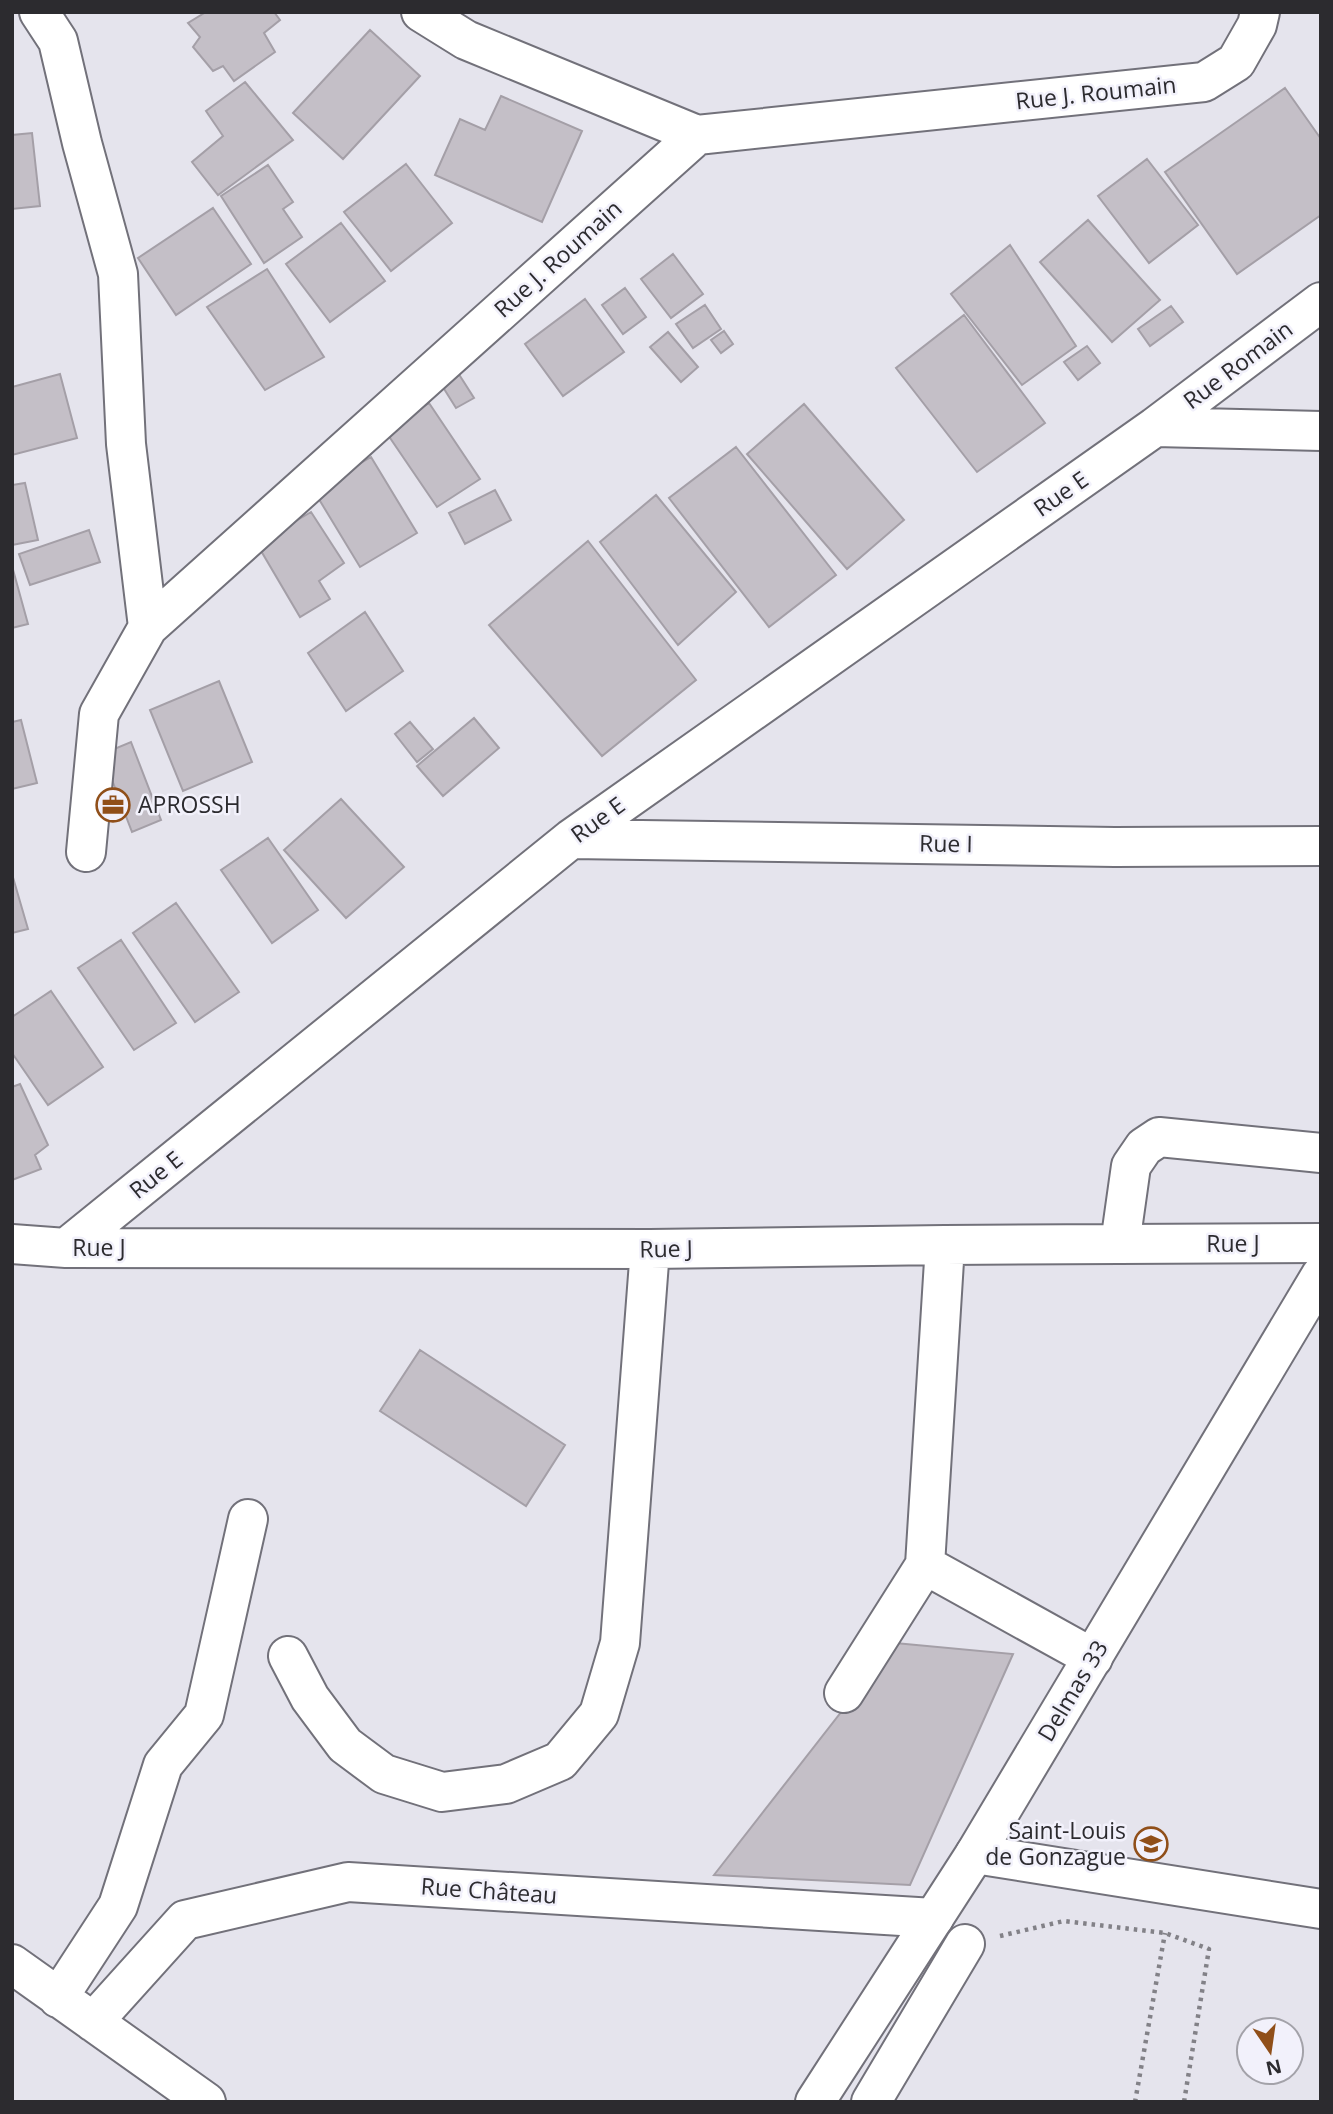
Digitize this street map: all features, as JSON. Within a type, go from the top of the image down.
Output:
[{"type":"street","points":[[39,12],[58,41],[82,144],[118,274],[126,443],[148,627]]},
{"type":"street","points":[[421,12],[466,40],[697,135]]},
{"type":"street","name":"Rue J. Roumain","points":[[86,852],[99,714],[148,627],[697,135],[1204,82],[1236,62],[1257,25],[1260,12]]},
{"type":"street","name":"Rue Romain","points":[[1156,427],[1321,302]]},
{"type":"street","points":[[1156,427],[1321,432]]},
{"type":"street","name":"Rue E","points":[[66,1248],[571,839],[1156,427]]},
{"type":"street","name":"Rue I","points":[[571,839],[1115,847],[1321,846]]},
{"type":"street","points":[[1120,1244],[1131,1166],[1144,1147],[1159,1137],[1321,1153]]},
{"type":"street","name":"Rue J","points":[[12,1244],[66,1248],[650,1250],[945,1245],[1321,1244]]},
{"type":"street","points":[[844,1693],[925,1565],[945,1245]]},
{"type":"street","points":[[288,1656],[310,1698],[345,1745],[384,1774],[442,1792],[506,1784],[560,1761],[599,1714],[620,1643],[650,1250]]},
{"type":"street","name":"Delmas 33","points":[[815,2102],[975,1854],[1321,1275]]},
{"type":"street","points":[[58,1998],[118,1906],[163,1765],[204,1716],[248,1519]]},
{"type":"street","points":[[925,1565],[1093,1658]]},
{"type":"street","points":[[975,1854],[1321,1909]]},
{"type":"street","name":"Rue Château","points":[[93,2022],[184,1920],[348,1882],[934,1918]]},
{"type":"street","points":[[871,2102],[965,1944]]},
{"type":"street","points":[[12,1964],[206,2102]]},
{"type":"path","points":[[965,1944],[1064,1921],[1166,1933],[1209,1949],[1184,2102]]},
{"type":"path","points":[[1135,2102],[1166,1933]]},
{"type":"building","points":[[206,12],[274,12],[280,20],[264,33],[275,52],[234,81],[223,66],[213,71],[193,47],[200,37],[188,23]]},
{"type":"building","points":[[370,30],[420,76],[343,159],[293,113]]},
{"type":"building","points":[[245,82],[293,140],[218,195],[192,162],[223,136],[206,111]]},
{"type":"building","points":[[1285,88],[1321,139],[1321,215],[1237,274],[1165,172]]},
{"type":"building","points":[[501,96],[582,131],[542,222],[435,175],[460,119],[485,130]]},
{"type":"building","points":[[32,133],[40,206],[12,209],[12,135]]},
{"type":"building","points":[[1147,159],[1198,225],[1149,263],[1098,196]]},
{"type":"building","points":[[406,164],[452,223],[391,271],[344,212]]},
{"type":"building","points":[[268,165],[293,202],[283,209],[302,237],[264,263],[221,196]]},
{"type":"building","points":[[213,208],[251,264],[176,315],[138,258]]},
{"type":"building","points":[[1088,220],[1160,300],[1112,342],[1040,262]]},
{"type":"building","points":[[341,223],[385,281],[330,322],[286,264]]},
{"type":"building","points":[[1010,245],[1076,346],[1022,385],[951,294]]},
{"type":"building","points":[[673,254],[703,294],[671,318],[641,279]]},
{"type":"building","points":[[267,269],[324,357],[265,390],[207,307]]},
{"type":"building","points":[[625,288],[646,317],[623,334],[602,305]]},
{"type":"building","points":[[585,299],[624,352],[563,396],[525,344]]},
{"type":"building","points":[[705,305],[721,329],[693,348],[676,324]]},
{"type":"building","points":[[1171,306],[1183,322],[1150,346],[1138,329]]},
{"type":"building","points":[[964,315],[1045,423],[977,472],[896,368]]},
{"type":"building","points":[[724,331],[733,344],[721,353],[711,340]]},
{"type":"building","points":[[668,332],[698,367],[681,382],[650,347]]},
{"type":"building","points":[[1087,346],[1100,363],[1078,380],[1064,362]]},
{"type":"building","points":[[453,365],[474,398],[456,408],[436,376]]},
{"type":"building","points":[[60,374],[77,438],[12,455],[12,387]]},
{"type":"building","points":[[429,403],[480,479],[437,507],[386,432]]},
{"type":"building","points":[[804,404],[904,520],[847,569],[747,454]]},
{"type":"building","points":[[736,447],[836,575],[769,627],[669,498]]},
{"type":"building","points":[[371,457],[417,533],[360,567],[314,491]]},
{"type":"building","points":[[25,483],[38,540],[12,545],[12,485]]},
{"type":"building","points":[[495,490],[511,520],[465,544],[449,513]]},
{"type":"building","points":[[656,495],[736,592],[678,645],[600,542]]},
{"type":"building","points":[[311,512],[344,563],[319,581],[330,599],[300,617],[257,544]]},
{"type":"building","points":[[89,530],[100,562],[30,585],[19,554]]},
{"type":"building","points":[[588,541],[696,680],[602,756],[489,625]]},
{"type":"building","points":[[12,566],[28,624],[12,628]]},
{"type":"building","points":[[365,612],[403,671],[346,711],[308,653]]},
{"type":"building","points":[[219,681],[252,762],[183,791],[150,710]]},
{"type":"building","points":[[474,718],[499,748],[443,796],[417,766]]},
{"type":"building","points":[[21,720],[37,783],[12,789],[12,722]]},
{"type":"building","points":[[410,722],[433,749],[417,762],[395,734]]},
{"type":"building","points":[[131,742],[161,820],[132,832],[102,754]]},
{"type":"building","points":[[341,799],[404,867],[346,918],[284,850]]},
{"type":"building","points":[[268,838],[318,910],[272,943],[221,870]]},
{"type":"building","points":[[12,874],[28,929],[12,933]]},
{"type":"building","points":[[176,903],[239,992],[195,1022],[133,933]]},
{"type":"building","points":[[121,940],[176,1023],[134,1050],[78,968]]},
{"type":"building","points":[[51,991],[103,1067],[48,1105],[12,1053],[12,1017]]},
{"type":"building","points":[[20,1084],[48,1145],[35,1155],[41,1169],[12,1180],[12,1087]]},
{"type":"building","points":[[420,1350],[565,1445],[526,1506],[380,1411]]},
{"type":"building","points":[[895,1643],[1013,1654],[910,1885],[714,1875]]},
{"type":"place","name":"APROSSH","points":[[113,805]]},
{"type":"place","name":"Saint-Louis de Gonzague","points":[[1151,1844]]}]
